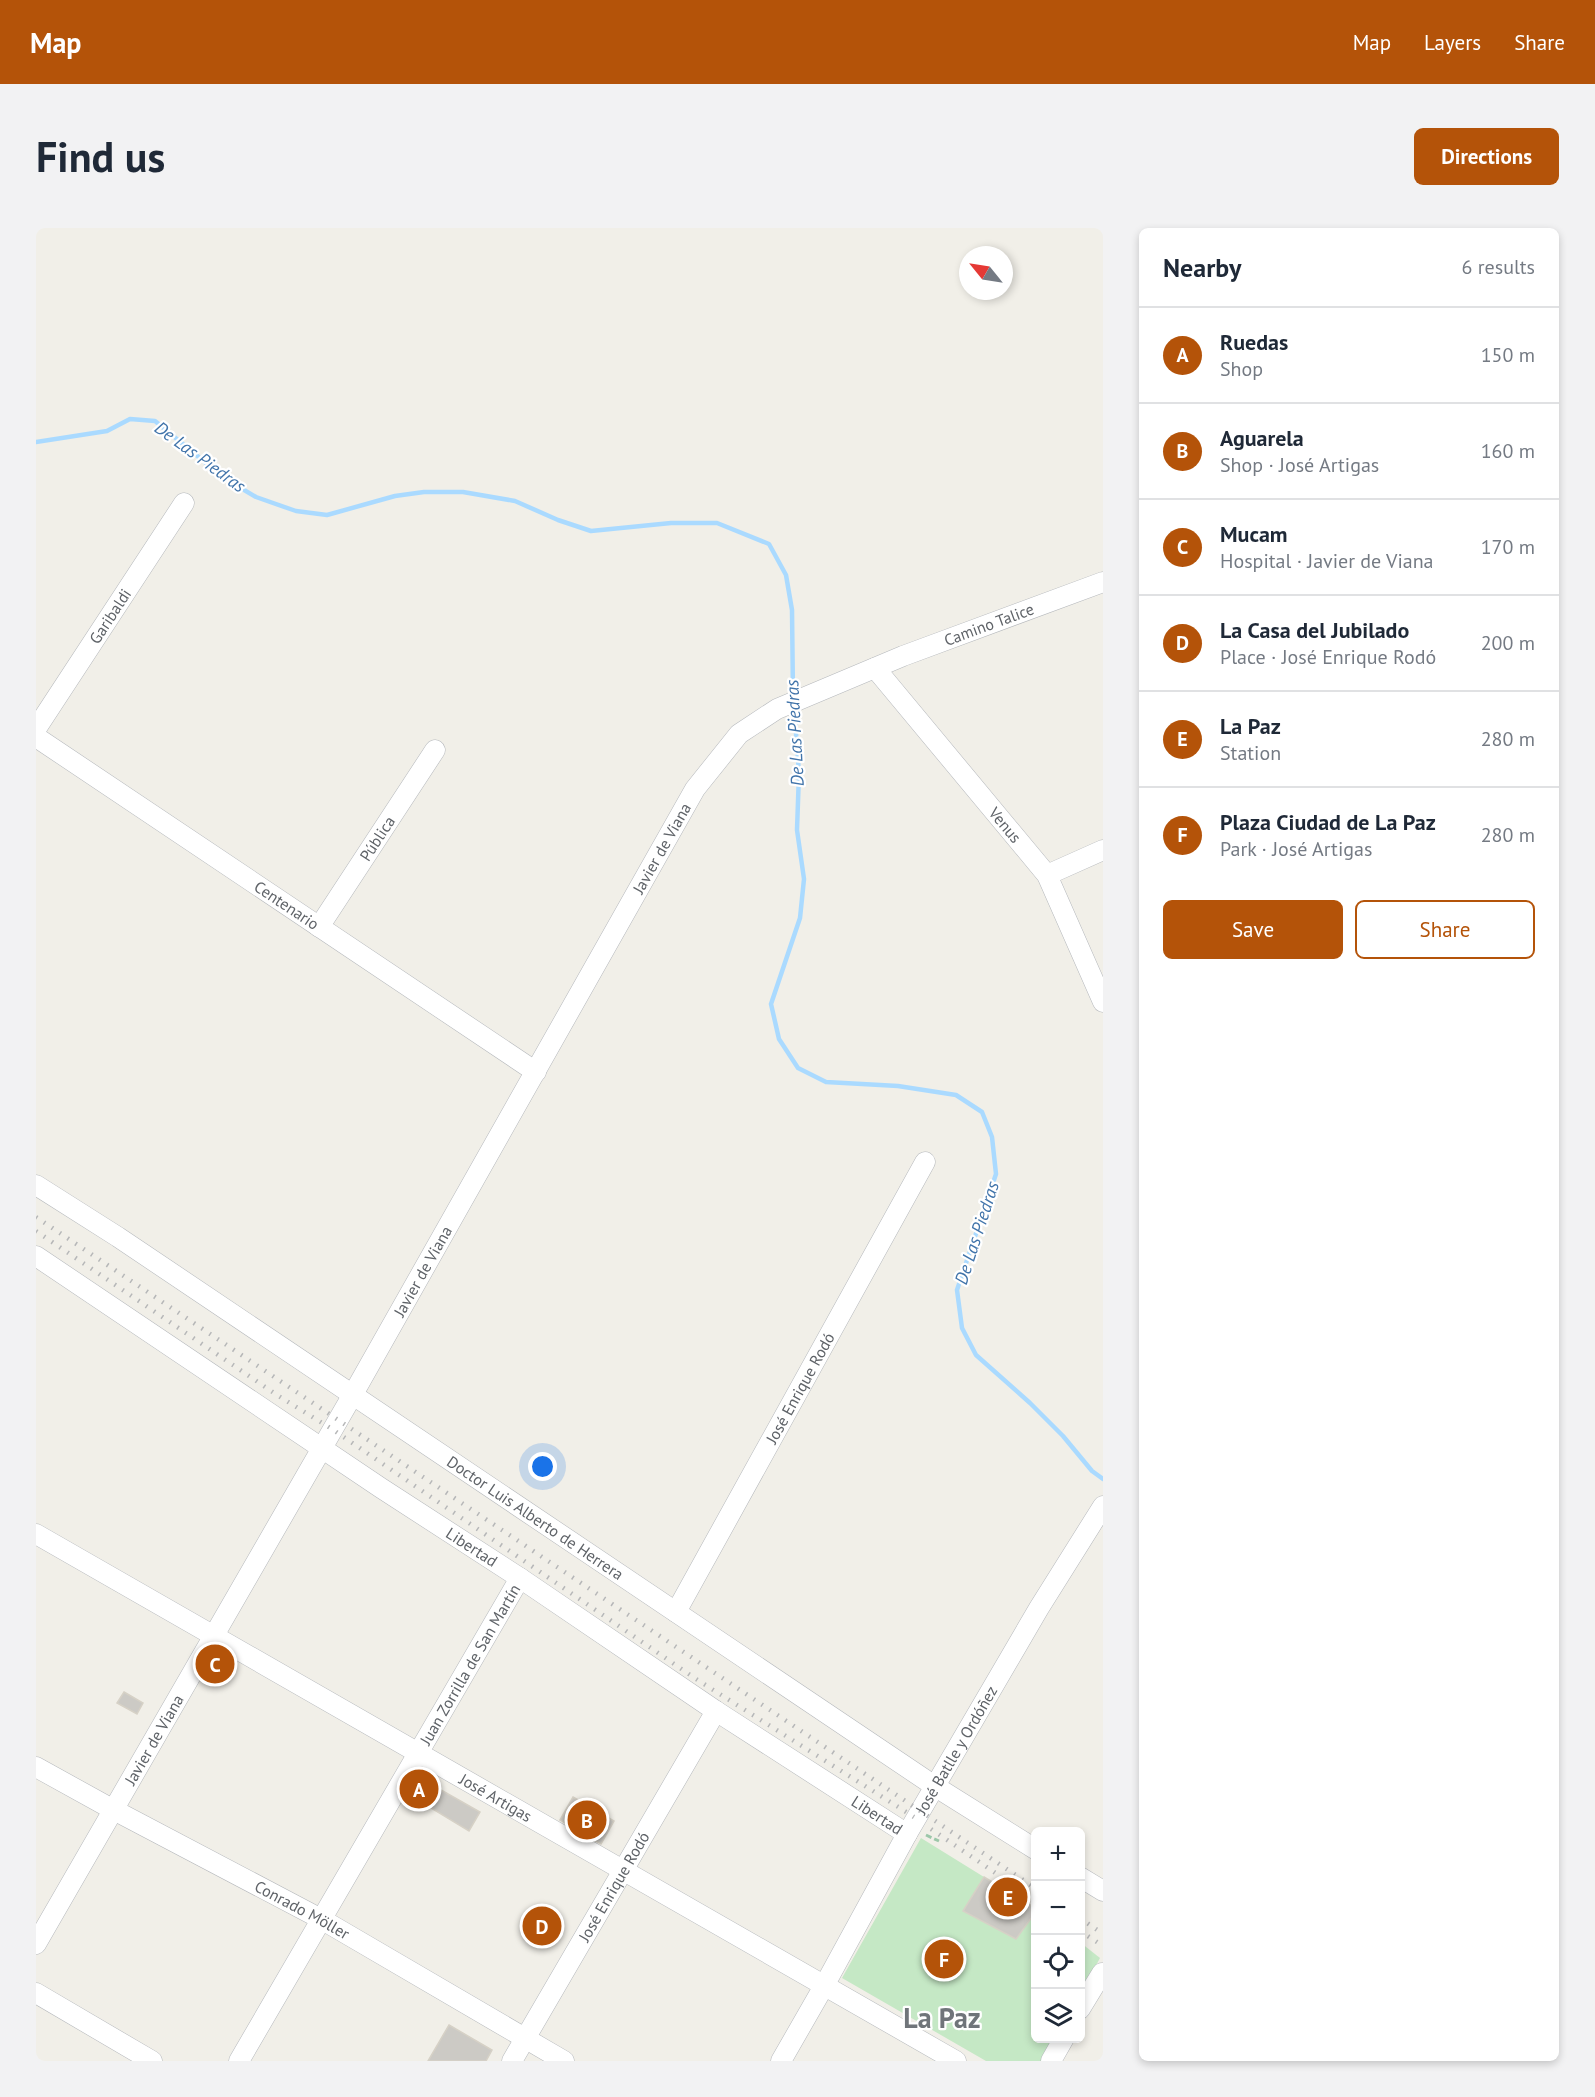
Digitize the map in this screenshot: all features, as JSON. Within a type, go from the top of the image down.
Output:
[{"type":"street","name":"Garibaldi","points":[[36,729],[184,503]]},
{"type":"street","name":"Camino Talice","points":[[875,668],[1103,582]]},
{"type":"street","name":"Javier de Viana","points":[[36,1944],[352,1396],[695,789],[739,734],[777,709],[875,668]]},
{"type":"street","name":"Venus","points":[[875,668],[1047,875],[1103,1002]]},
{"type":"street","name":"Centenario","points":[[36,737],[536,1072]]},
{"type":"street","name":"Pública","points":[[319,927],[435,750]]},
{"type":"street","points":[[1047,875],[1103,850]]},
{"type":"street","name":"José Enrique Rodó","points":[[676,1612],[925,1162]]},
{"type":"street","name":"Doctor Luis Alberto de Herrera","points":[[36,1185],[936,1787],[1031,1846]]},
{"type":"street","name":"Libertad","points":[[36,1256],[716,1711],[907,1834]]},
{"type":"street","name":"José Batlle y Ordóñez","points":[[781,2061],[907,1834],[1039,1608],[1098,1513]]},
{"type":"street","name":"José Artigas","points":[[36,1534],[956,2061]]},
{"type":"street","name":"Juan Zorrilla de San Martín","points":[[239,2061],[520,1578]]},
{"type":"street","name":"José Enrique Rodó","points":[[512,2061],[716,1711]]},
{"type":"street","name":"Conrado Möller","points":[[36,1767],[321,1920],[564,2061]]},
{"type":"street","points":[[1085,1880],[1103,1891]]},
{"type":"street","points":[[1085,2001],[1102,1974]]},
{"type":"street","points":[[36,1993],[152,2061]]},
{"type":"street","points":[[1051,2061],[1061,2043]]},
{"type":"green space","points":[[921,1838],[984,1877],[963,1911],[1016,1939],[1031,1918],[1031,2043],[1052,2043],[1041,2061],[986,2061],[842,1978]]},
{"type":"green space","points":[[1085,1946],[1100,1958],[1085,1986]]},
{"type":"building","points":[[124,1692],[143,1703],[137,1714],[117,1703]]},
{"type":"building","points":[[417,1778],[480,1812],[469,1831],[408,1794]]},
{"type":"building","points":[[573,1797],[614,1821],[601,1844],[560,1820]]},
{"type":"building","points":[[984,1877],[1031,1906],[1031,1918],[1016,1939],[963,1911]]},
{"type":"building","points":[[538,1910],[559,1922],[547,1943],[526,1931]]},
{"type":"building","points":[[449,2025],[492,2050],[486,2061],[428,2061]]},
{"type":"waterway","name":"De Las Piedras","points":[[36,442],[107,431],[130,419],[155,421],[224,478],[256,497],[296,511],[327,515],[395,496],[424,492],[463,492],[515,501],[558,520],[591,531],[671,523],[717,523],[769,544],[786,575],[792,610],[793,696]]},
{"type":"waterway","name":"De Las Piedras","points":[[794,707],[799,773],[797,830],[804,879],[800,918],[771,1004],[779,1039],[798,1068],[826,1082],[898,1086],[956,1095],[982,1112],[992,1137],[996,1174],[957,1290],[962,1328],[976,1355],[1030,1403],[1063,1436],[1092,1471],[1103,1479]]},
{"type":"railway","points":[[36,1217],[1031,1885]]},
{"type":"railway","points":[[36,1231],[277,1395],[332,1429],[696,1679],[914,1817]]},
{"type":"railway","points":[[931,1829],[1031,1897]]},
{"type":"railway","points":[[1085,1921],[1103,1934]]},
{"type":"railway","points":[[1085,1934],[1103,1946]]},
{"type":"place","name":"Mucam","points":[[215,1664]]},
{"type":"place","name":"Ruedas","points":[[419,1789]]},
{"type":"place","name":"Aguarela","points":[[587,1820]]},
{"type":"place","name":"La Paz","points":[[1008,1897]]},
{"type":"place","name":"La Casa del Jubilado","points":[[542,1926]]},
{"type":"place","name":"Plaza Ciudad de La Paz","points":[[944,1959]]},
{"type":"district","name":"La Paz","points":[[942,2018]]}]
